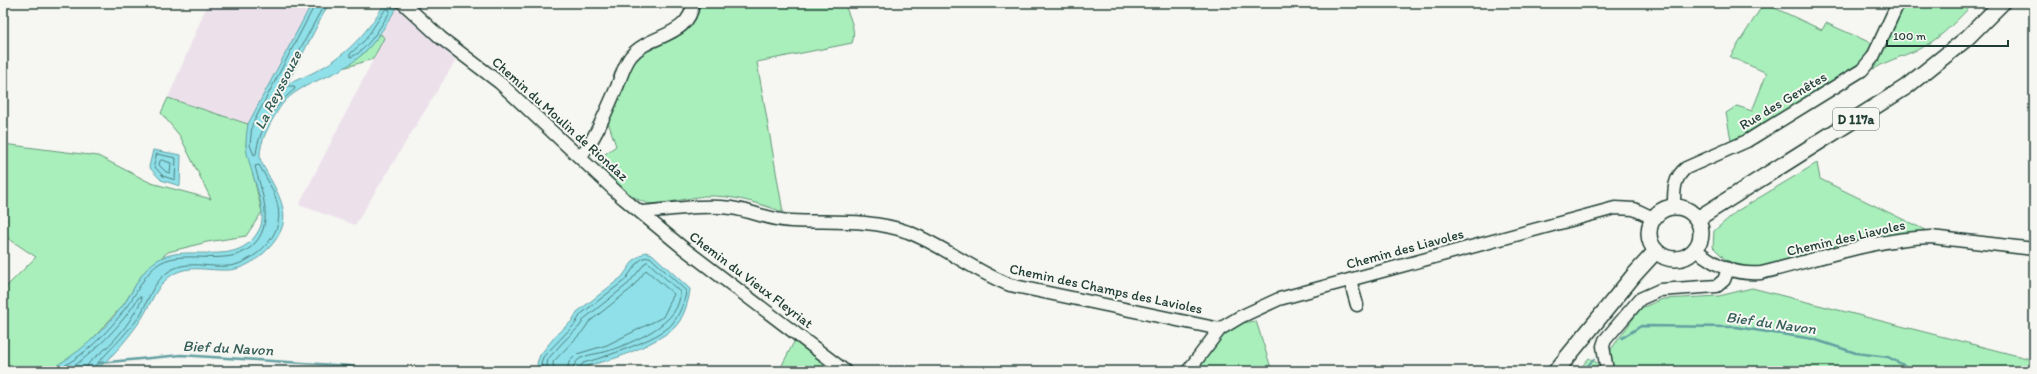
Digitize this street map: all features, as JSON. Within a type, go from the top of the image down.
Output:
[{"type":"main road","name":"D 117a","points":[[1697,219],[1906,87],[1966,39],[2002,3]]},
{"type":"main road","points":[[1674,207],[1687,210],[1697,219],[1701,235],[1696,250],[1689,256],[1671,260],[1655,252],[1650,244],[1648,236],[1649,227],[1653,218],[1662,210],[1674,207]]},
{"type":"main road","points":[[1556,371],[1634,275],[1655,252]]},
{"type":"street","name":"Chemin du Moulin de Riondaz","points":[[403,3],[437,35],[500,83],[641,212]]},
{"type":"street","points":[[580,157],[594,137],[631,56],[644,46],[681,26],[689,16],[693,3]]},
{"type":"street","name":"Rue des Genêtes","points":[[1674,207],[1675,185],[1680,172],[1746,141],[1862,70],[1873,57],[1898,3]]},
{"type":"street","name":"Chemin des Champs des Lavioles","points":[[641,212],[712,207],[732,208],[771,218],[790,221],[858,221],[879,224],[908,232],[950,253],[987,276],[1010,285],[1220,329]]},
{"type":"street","name":"Chemin des Liavoles","points":[[1188,371],[1220,329],[1279,299],[1615,208],[1634,209],[1653,218]]},
{"type":"street","name":"Chemin du Vieux Fleyriat","points":[[641,212],[688,252],[845,371]]},
{"type":"street","name":"Chemin des Liavoles","points":[[1696,250],[1715,265],[1747,274],[1760,273],[1891,241],[1914,238],[1931,237],[2034,249]]},
{"type":"street","points":[[1607,371],[1603,346],[1605,340],[1640,299],[1660,290],[1717,286],[1724,280],[1728,269]]},
{"type":"street","points":[[1350,280],[1357,305]]},
{"type":"shaded area","points":[[208,3],[312,3],[248,124],[168,98]]},
{"type":"shaded area","points":[[397,7],[406,13],[405,16],[456,60],[355,225],[299,205],[384,38],[381,34]]},
{"type":"green space","points":[[700,3],[844,3],[852,23],[854,33],[852,43],[757,62],[783,212],[745,200],[715,196],[705,196],[652,204],[647,203],[633,197],[626,191],[613,179],[597,160],[616,146],[607,119],[632,64],[640,54],[696,16]]},
{"type":"green space","points":[[1764,3],[1822,30],[1826,23],[1875,46],[1861,67],[1734,142],[1731,140],[1726,113],[1737,106],[1752,111],[1767,73],[1730,57]]},
{"type":"green space","points":[[1901,3],[1974,3],[1951,26],[1932,42],[1919,49],[1886,62],[1874,69],[1870,67]]},
{"type":"green space","points":[[381,34],[384,38],[373,59],[343,68],[363,54]]},
{"type":"green space","points":[[168,98],[248,124],[246,145],[262,212],[246,236],[207,242],[168,252],[143,273],[124,304],[89,343],[63,363],[46,371],[3,371],[3,290],[36,257],[3,235],[3,144],[98,156],[151,183],[211,199],[180,136],[161,113]]},
{"type":"green space","points":[[1817,163],[1820,179],[1927,231],[1872,241],[1771,267],[1749,269],[1726,260],[1713,247],[1714,231],[1737,211]]},
{"type":"green space","points":[[1752,288],[2034,360],[2034,371],[1612,371],[1609,352],[1641,308],[1663,299],[1719,296]]},
{"type":"green space","points":[[1256,321],[1272,371],[1195,371],[1217,338],[1235,324]]},
{"type":"green space","points":[[795,340],[836,371],[779,371]]},
{"type":"green space","points":[[1589,358],[1597,363],[1599,371],[1578,371]]},
{"type":"water","name":"La Reyssouze","points":[[312,3],[329,3],[287,84],[318,70],[344,53],[365,31],[385,3],[394,3],[391,7],[397,7],[380,33],[361,56],[344,68],[293,94],[280,107],[270,124],[260,151],[260,159],[280,199],[284,215],[281,230],[273,244],[252,262],[236,269],[192,269],[179,272],[167,278],[160,286],[130,335],[98,368],[92,371],[82,372],[46,371],[79,351],[98,334],[124,304],[147,268],[159,259],[185,253],[227,252],[240,249],[251,241],[260,228],[262,209],[247,154],[246,142],[248,124]]},
{"type":"water","points":[[153,150],[181,155],[180,186],[161,180],[149,167]]},
{"type":"water","points":[[645,252],[652,254],[690,289],[685,310],[677,325],[661,337],[643,347],[616,358],[590,365],[581,371],[541,371],[538,368],[537,363],[540,355],[557,334],[572,321],[577,312],[622,277],[634,260]]},
{"type":"waterway","name":"Bief du Navon","points":[[1622,338],[1641,326],[1736,327],[1813,339],[1856,353],[1888,357],[1915,371]]},
{"type":"waterway","name":"Bief du Navon","points":[[99,363],[181,355],[349,366],[372,371]]},
{"type":"waterway","name":"Bief du Navon","points":[[1583,371],[1594,359]]}]
